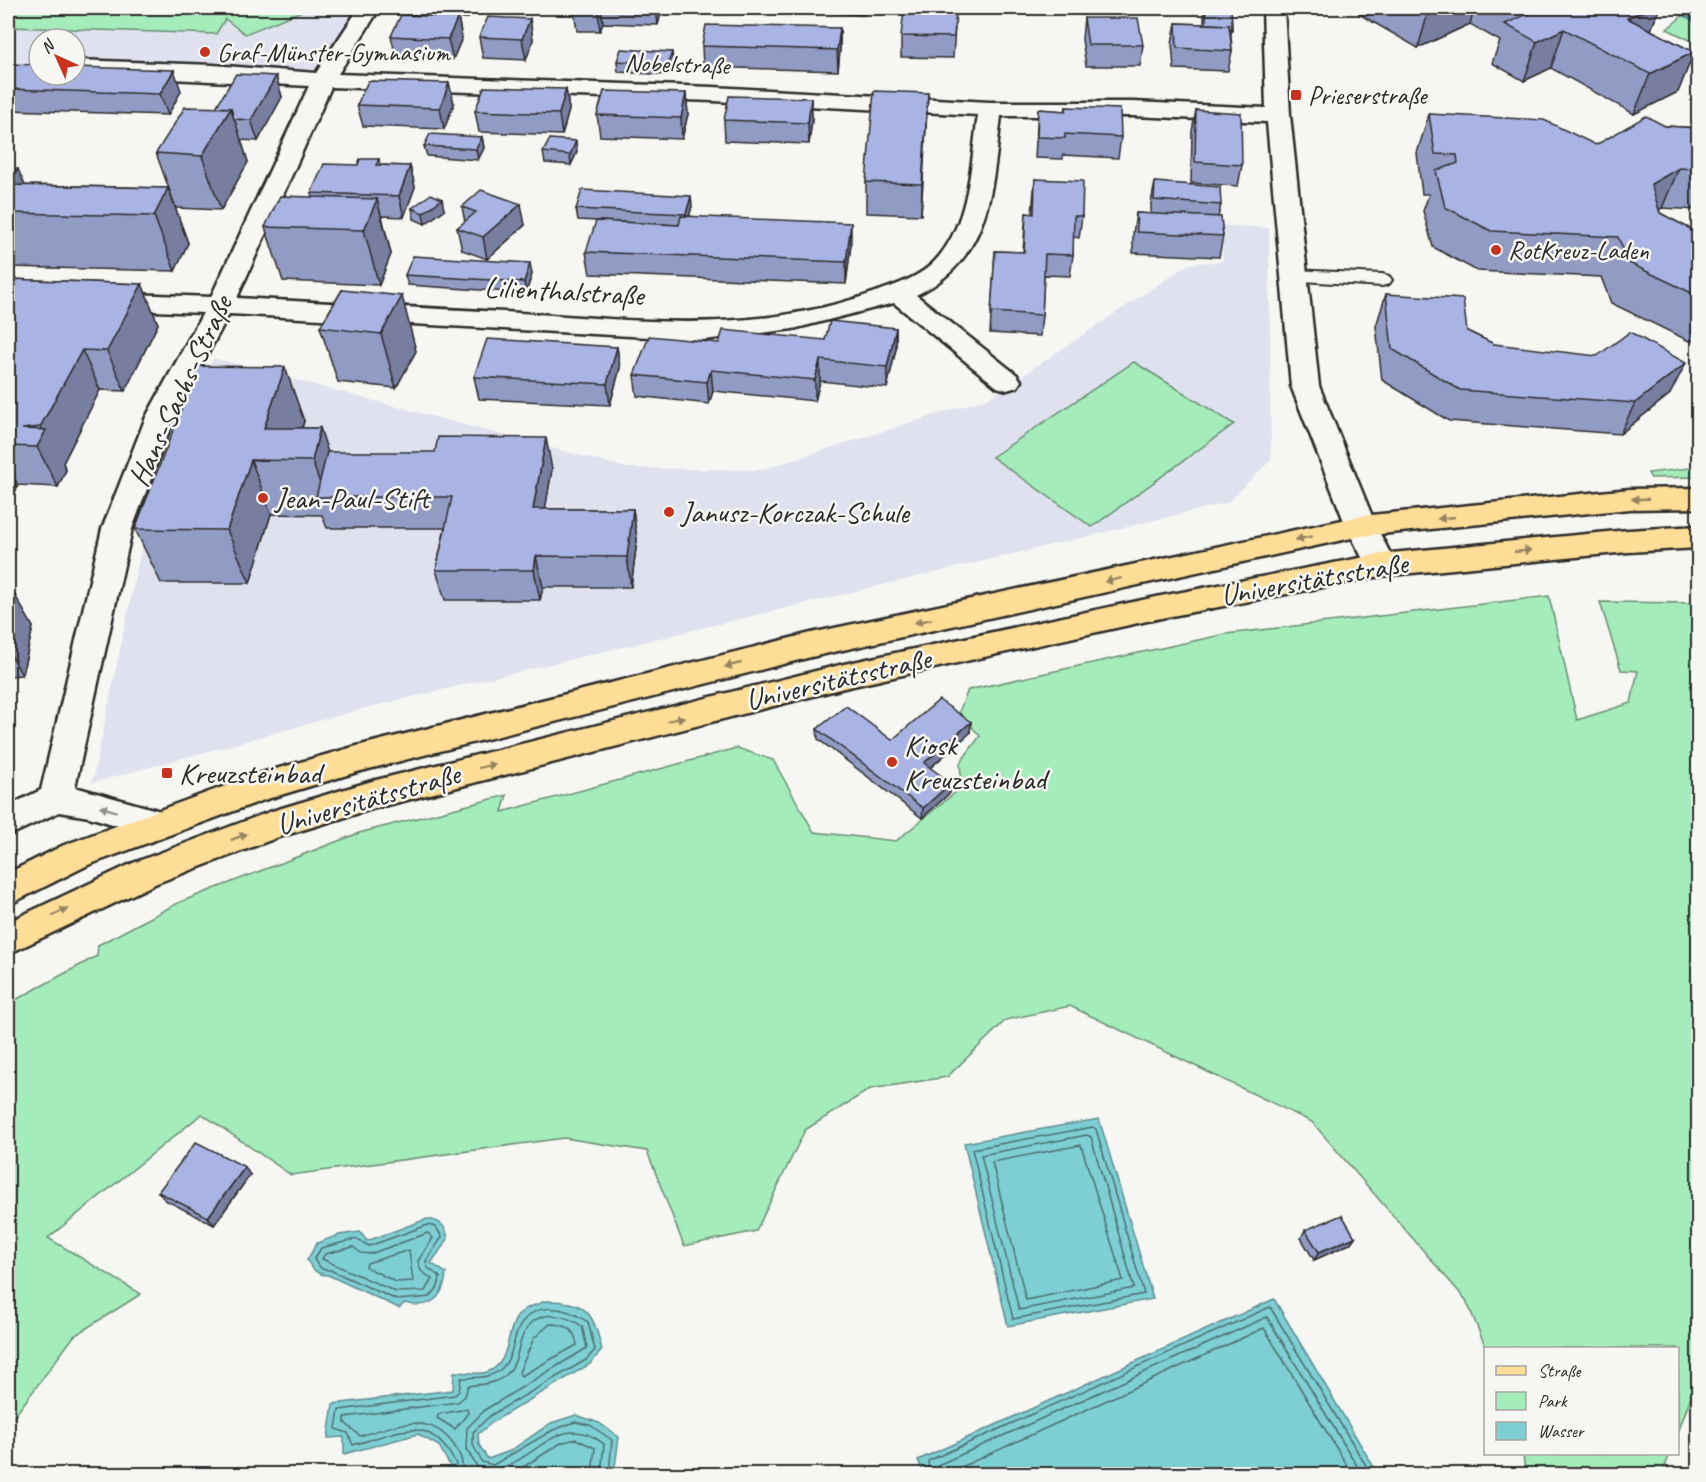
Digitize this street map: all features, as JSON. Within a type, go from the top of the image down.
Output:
[{"type":"main road","name":"Universitätsstraße","points":[[8,890],[76,855],[258,788],[357,759],[811,645],[1361,526],[1630,499],[1698,498]]},
{"type":"main road","name":"Universitätsstraße","points":[[8,939],[145,873],[272,825],[372,795],[856,674],[1161,606],[1381,565],[1628,541],[1698,537]]},
{"type":"street","name":"Hans-Sachs-Straße","points":[[56,798],[117,529],[160,417],[221,305],[323,80],[369,8]]},
{"type":"street","points":[[1274,8],[1278,115],[1305,386],[1361,526],[1381,565]]},
{"type":"street","name":"Nobelstraße","points":[[87,67],[213,72],[323,80],[713,94],[990,109],[1133,109],[1278,115]]},
{"type":"street","name":"Lilienthalstraße","points":[[79,300],[221,305],[705,332],[810,318],[900,295],[942,269],[963,243],[980,182],[990,109]]},
{"type":"street","points":[[900,295],[1006,381]]},
{"type":"street","points":[[8,822],[56,798],[89,803],[159,824]]},
{"type":"lane","points":[[1293,276],[1382,280]]},
{"type":"shaded area","name":"Graf-Münster-Gymnasium","points":[[8,8],[365,8],[320,76],[87,67],[87,27],[27,27],[27,65],[8,64]]},
{"type":"shaded area","name":"Janusz-Korczak-Schule","points":[[1221,225],[1269,228],[1271,460],[1227,503],[362,709],[92,783],[147,521],[213,358],[627,468],[761,470],[989,398],[1189,264],[1223,261]]},
{"type":"green space","points":[[8,8],[231,8],[228,14],[245,8],[309,8],[245,34],[225,19],[216,34],[87,30],[87,27],[8,27]]},
{"type":"green space","points":[[1692,8],[1698,8],[1698,44],[1667,29]]},
{"type":"green space","points":[[1134,362],[1234,424],[1092,527],[992,457]]},
{"type":"green space","points":[[1698,467],[1698,477],[1651,478],[1648,473]]},
{"type":"green space","points":[[1549,596],[1577,720],[1631,703],[1638,671],[1621,670],[1600,602],[1698,603],[1698,1376],[1679,1430],[1679,1347],[1486,1347],[1466,1300],[1312,1122],[1070,1006],[1006,1020],[947,1077],[870,1089],[805,1130],[756,1231],[684,1246],[647,1151],[564,1138],[291,1175],[202,1114],[48,1238],[141,1294],[74,1336],[8,1425],[8,1004],[97,956],[98,945],[180,902],[359,833],[507,795],[502,812],[737,748],[773,760],[814,832],[896,841],[962,787],[960,763],[980,736],[959,712],[968,690],[1226,634]]},
{"type":"green space","points":[[1523,1455],[1670,1455],[1662,1474],[1525,1474]]},
{"type":"water","points":[[1099,1119],[1153,1299],[1008,1326],[964,1143]]},
{"type":"water","points":[[427,1219],[442,1224],[448,1239],[431,1263],[446,1273],[445,1282],[439,1295],[428,1303],[414,1305],[405,1303],[399,1308],[328,1275],[318,1273],[307,1260],[317,1243],[339,1235],[360,1232],[367,1241]]},
{"type":"water","points":[[1274,1299],[1378,1474],[924,1474],[918,1460]]},
{"type":"water","points":[[546,1301],[571,1303],[586,1312],[595,1327],[602,1350],[590,1364],[494,1421],[478,1434],[479,1445],[488,1459],[510,1451],[551,1423],[576,1415],[599,1423],[619,1437],[614,1474],[446,1474],[450,1466],[439,1446],[418,1434],[344,1454],[344,1437],[328,1438],[333,1404],[453,1390],[454,1372],[483,1373],[495,1367],[505,1352],[517,1316],[524,1310]]},
{"type":"building","points":[[575,8],[599,8],[598,10],[574,10]]},
{"type":"building","points":[[1206,8],[1231,8],[1232,29],[1229,25],[1206,24]]},
{"type":"building","points":[[1523,8],[1650,8],[1627,18],[1694,52],[1650,74],[1564,29],[1537,42],[1505,24],[1532,12]]},
{"type":"building","points":[[904,10],[956,11],[954,37],[901,36]]},
{"type":"building","points":[[401,15],[458,17],[448,39],[391,36]]},
{"type":"building","points":[[488,17],[530,19],[522,39],[479,37]]},
{"type":"building","points":[[1084,18],[1138,18],[1143,45],[1088,45]]},
{"type":"building","points":[[1176,23],[1229,25],[1232,51],[1177,48]]},
{"type":"building","points":[[706,25],[840,28],[837,50],[702,46]]},
{"type":"building","points":[[621,49],[672,52],[668,64],[617,61]]},
{"type":"building","points":[[8,64],[27,65],[27,87],[87,87],[87,67],[174,70],[160,94],[8,89]]},
{"type":"building","points":[[236,74],[276,76],[251,120],[234,119],[231,108],[216,107]]},
{"type":"building","points":[[368,81],[449,83],[440,108],[357,105]]},
{"type":"building","points":[[484,87],[566,89],[559,114],[475,111]]},
{"type":"building","points":[[604,91],[686,93],[681,118],[597,115]]},
{"type":"building","points":[[874,91],[928,93],[922,184],[866,182]]},
{"type":"building","points":[[729,96],[811,98],[808,123],[724,120]]},
{"type":"building","points":[[185,107],[231,108],[202,156],[156,153]]},
{"type":"building","points":[[1066,107],[1120,109],[1121,137],[1065,134],[1065,138],[1037,137],[1038,109],[1066,111]]},
{"type":"building","points":[[1196,110],[1241,113],[1242,165],[1195,162]]},
{"type":"building","points":[[1429,114],[1544,120],[1596,145],[1646,116],[1665,126],[1698,128],[1698,169],[1679,168],[1651,184],[1660,213],[1698,233],[1698,296],[1629,263],[1618,237],[1491,231],[1445,207],[1436,171],[1458,163],[1457,155],[1435,154]]},
{"type":"building","points":[[430,134],[482,137],[476,149],[424,146]]},
{"type":"building","points":[[550,139],[576,141],[570,155],[543,152]]},
{"type":"building","points":[[360,159],[379,159],[376,165],[410,166],[399,196],[311,193],[324,164],[358,165]]},
{"type":"building","points":[[8,169],[18,169],[8,185]]},
{"type":"building","points":[[1035,179],[1083,181],[1082,216],[1074,216],[1073,255],[1045,254],[1042,315],[991,312],[995,251],[1024,252],[1026,213],[1034,214]]},
{"type":"building","points":[[1155,182],[1220,187],[1221,205],[1154,200]]},
{"type":"building","points":[[8,185],[168,188],[154,216],[8,213]]},
{"type":"building","points":[[481,190],[521,204],[483,237],[457,228],[476,212],[462,207]]},
{"type":"building","points":[[582,190],[691,196],[686,214],[576,209]]},
{"type":"building","points":[[431,194],[442,199],[423,213],[412,208]]},
{"type":"building","points":[[280,196],[377,199],[364,230],[265,227]]},
{"type":"building","points":[[1136,213],[1221,217],[1223,236],[1137,232]]},
{"type":"building","points":[[681,216],[851,223],[846,262],[586,252],[596,221],[679,225]]},
{"type":"building","points":[[413,256],[530,263],[524,282],[405,275]]},
{"type":"building","points":[[8,279],[142,284],[107,351],[82,350],[40,427],[22,429],[46,430],[37,447],[8,446]]},
{"type":"building","points":[[342,290],[402,296],[381,334],[320,327]]},
{"type":"building","points":[[1386,294],[1463,299],[1467,331],[1494,344],[1597,356],[1630,332],[1686,363],[1635,403],[1460,390],[1392,349]]},
{"type":"building","points":[[830,321],[896,328],[887,367],[820,360],[815,380],[711,370],[707,382],[634,375],[649,336],[719,343],[723,330],[825,340]]},
{"type":"building","points":[[487,339],[617,347],[607,384],[474,377]]},
{"type":"building","points":[[198,366],[285,367],[264,428],[320,428],[312,461],[251,460],[227,530],[135,529]]},
{"type":"building","points":[[438,437],[546,438],[533,509],[633,509],[627,557],[536,556],[534,570],[436,570],[452,497],[316,497],[327,452],[435,452]]},
{"type":"building","name":"Kiosk Kreuzsteinbad","points":[[939,700],[971,722],[924,763],[951,783],[923,808],[817,729],[846,706],[892,740]]},
{"type":"building","points":[[196,1142],[245,1167],[208,1217],[158,1192]]},
{"type":"building","points":[[1342,1215],[1355,1237],[1319,1252],[1305,1230]]},
{"type":"waterway","points":[[1671,8],[1698,21]]},
{"type":"place","name":"Graf-Münster-Gymnasium","points":[[205,52]]},
{"type":"place","name":"Prieserstraße","points":[[1296,95]]},
{"type":"place","name":"RotKreuz-Laden","points":[[1496,250]]},
{"type":"place","name":"Jean-Paul-Stift","points":[[263,498]]},
{"type":"place","name":"Janusz-Korczak-Schule","points":[[669,512]]},
{"type":"place","name":"Kiosk Kreuzsteinbad","points":[[892,762]]},
{"type":"place","name":"Kreuzsteinbad","points":[[167,773]]}]
